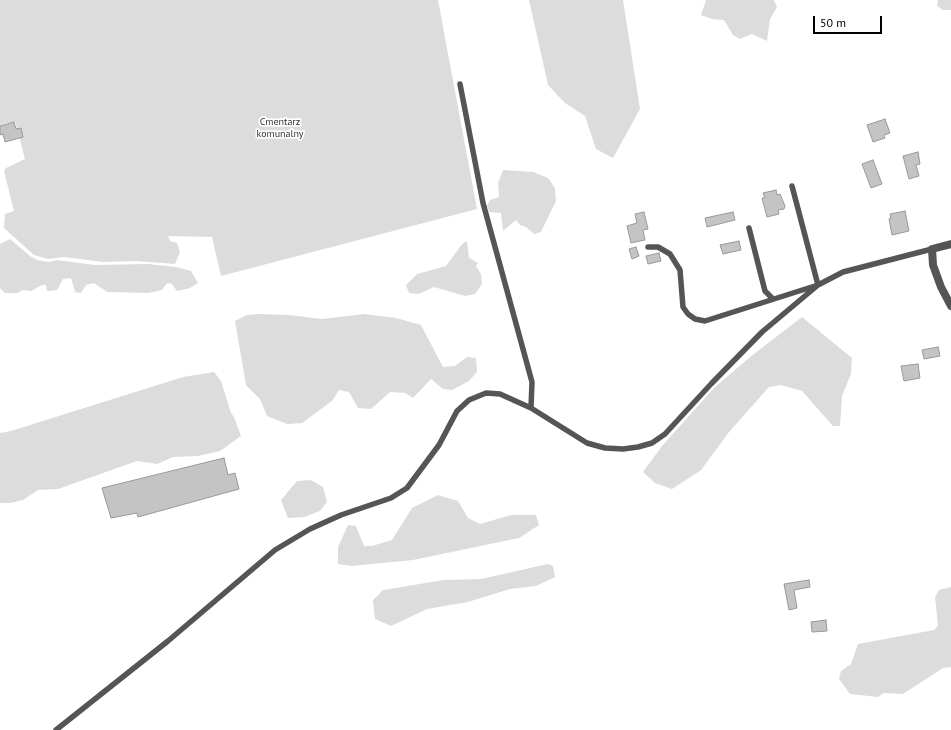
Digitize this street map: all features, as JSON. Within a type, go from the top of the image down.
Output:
[{"type":"street","points":[[951,244],[932,249],[933,264],[941,287],[951,306]]},
{"type":"lane","points":[[460,84],[483,203],[532,382],[531,408]]},
{"type":"lane","points":[[792,186],[818,285]]},
{"type":"lane","points":[[748,228],[765,291],[774,299]]},
{"type":"lane","points":[[648,247],[658,247],[666,250],[675,260],[680,270],[683,307],[688,314],[695,319],[705,321],[818,285],[843,272],[932,249]]},
{"type":"lane","points":[[56,730],[168,641],[275,550],[310,529],[341,515],[391,498],[407,488],[439,445],[457,411],[469,400],[486,393],[500,394],[531,408],[587,443],[604,448],[623,449],[652,443],[665,434],[762,332],[818,285]]},
{"type":"green space","name":"Cmentarz komunalny","points":[[0,0],[438,0],[477,209],[221,276],[212,237],[168,236],[170,241],[177,243],[180,252],[175,264],[136,261],[103,262],[64,257],[48,259],[34,255],[4,228],[5,214],[14,211],[4,171],[6,168],[25,159],[15,121],[0,125]]},
{"type":"green space","points":[[529,0],[623,0],[640,109],[613,158],[596,149],[585,116],[565,103],[548,85]]},
{"type":"green space","points":[[706,0],[774,0],[777,7],[770,19],[767,41],[752,34],[740,39],[733,35],[724,20],[712,19],[701,15]]},
{"type":"green space","points":[[938,0],[951,0],[951,10],[943,10],[937,6]]},
{"type":"green space","points":[[503,170],[533,172],[548,178],[555,188],[556,201],[541,232],[534,234],[526,227],[520,225],[516,220],[503,231],[501,213],[489,212],[487,206],[490,200],[499,197],[498,183]]},
{"type":"green space","points":[[10,239],[37,260],[49,262],[57,260],[95,265],[148,264],[176,267],[191,271],[198,283],[190,288],[177,291],[172,284],[167,283],[162,290],[148,293],[107,292],[94,283],[86,285],[81,293],[75,292],[71,278],[63,279],[57,290],[47,291],[46,285],[42,285],[31,291],[22,290],[18,293],[5,293],[0,288],[0,244]]},
{"type":"green space","points":[[467,241],[469,258],[478,263],[476,266],[481,274],[482,284],[475,294],[465,296],[434,287],[419,294],[409,293],[406,285],[417,274],[446,266],[462,244]]},
{"type":"green space","points":[[364,314],[396,318],[421,325],[443,367],[455,366],[467,357],[476,358],[477,372],[469,381],[452,390],[443,389],[431,379],[413,398],[405,393],[390,392],[371,409],[358,408],[349,392],[339,390],[332,401],[302,423],[287,424],[267,416],[260,399],[246,385],[235,321],[247,315],[289,315],[322,319]]},
{"type":"green space","points":[[802,317],[852,358],[851,374],[842,396],[840,426],[833,426],[802,391],[781,385],[769,387],[729,432],[701,470],[672,489],[655,483],[643,472],[662,446],[714,388],[750,357]]},
{"type":"green space","points":[[214,372],[221,381],[231,413],[241,436],[220,451],[198,456],[173,457],[157,464],[137,461],[58,489],[38,490],[23,500],[11,503],[0,503],[0,433],[11,431],[183,377]]},
{"type":"green space","points":[[311,480],[323,487],[327,502],[320,511],[304,517],[288,518],[281,500],[297,481]]},
{"type":"green space","points":[[438,495],[458,501],[468,518],[480,524],[511,515],[536,515],[539,525],[519,538],[413,560],[352,566],[338,564],[338,547],[348,525],[356,526],[364,546],[372,546],[392,540],[412,508]]},
{"type":"green space","points":[[548,564],[553,566],[555,577],[536,586],[510,589],[468,602],[427,609],[391,626],[375,619],[373,600],[383,590],[444,580],[481,579]]},
{"type":"green space","points":[[951,587],[951,667],[943,668],[903,694],[884,693],[878,697],[850,694],[839,679],[841,671],[851,664],[858,644],[934,630],[938,626],[935,597],[939,590]]},
{"type":"building","points":[[885,119],[890,133],[884,135],[885,138],[873,142],[867,125]]},
{"type":"building","points":[[14,122],[16,129],[21,128],[23,137],[5,142],[3,134],[0,135],[0,126]]},
{"type":"building","points":[[918,152],[920,164],[916,165],[919,176],[909,179],[903,156]]},
{"type":"building","points":[[873,160],[882,184],[871,188],[862,164]]},
{"type":"building","points":[[776,190],[777,195],[780,194],[785,206],[784,209],[778,210],[779,214],[767,217],[762,198],[765,198],[763,193]]},
{"type":"building","points":[[905,211],[909,231],[892,235],[889,219],[891,218],[890,214]]},
{"type":"building","points":[[644,212],[648,229],[643,230],[645,240],[631,243],[627,226],[637,223],[635,214]]},
{"type":"building","points":[[733,212],[735,220],[707,227],[705,218]]},
{"type":"building","points":[[739,241],[741,250],[723,254],[720,245]]},
{"type":"building","points":[[636,247],[639,256],[632,259],[629,249]]},
{"type":"building","points":[[659,253],[661,261],[648,264],[646,256]]},
{"type":"building","points":[[938,347],[940,356],[924,359],[922,350]]},
{"type":"building","points":[[918,364],[920,378],[904,381],[901,366]]},
{"type":"building","points":[[224,458],[228,475],[235,473],[239,489],[138,517],[137,513],[111,518],[102,488]]},
{"type":"building","points":[[809,580],[810,587],[794,590],[797,608],[789,610],[784,584]]},
{"type":"building","points":[[826,620],[827,631],[812,632],[811,622]]}]
